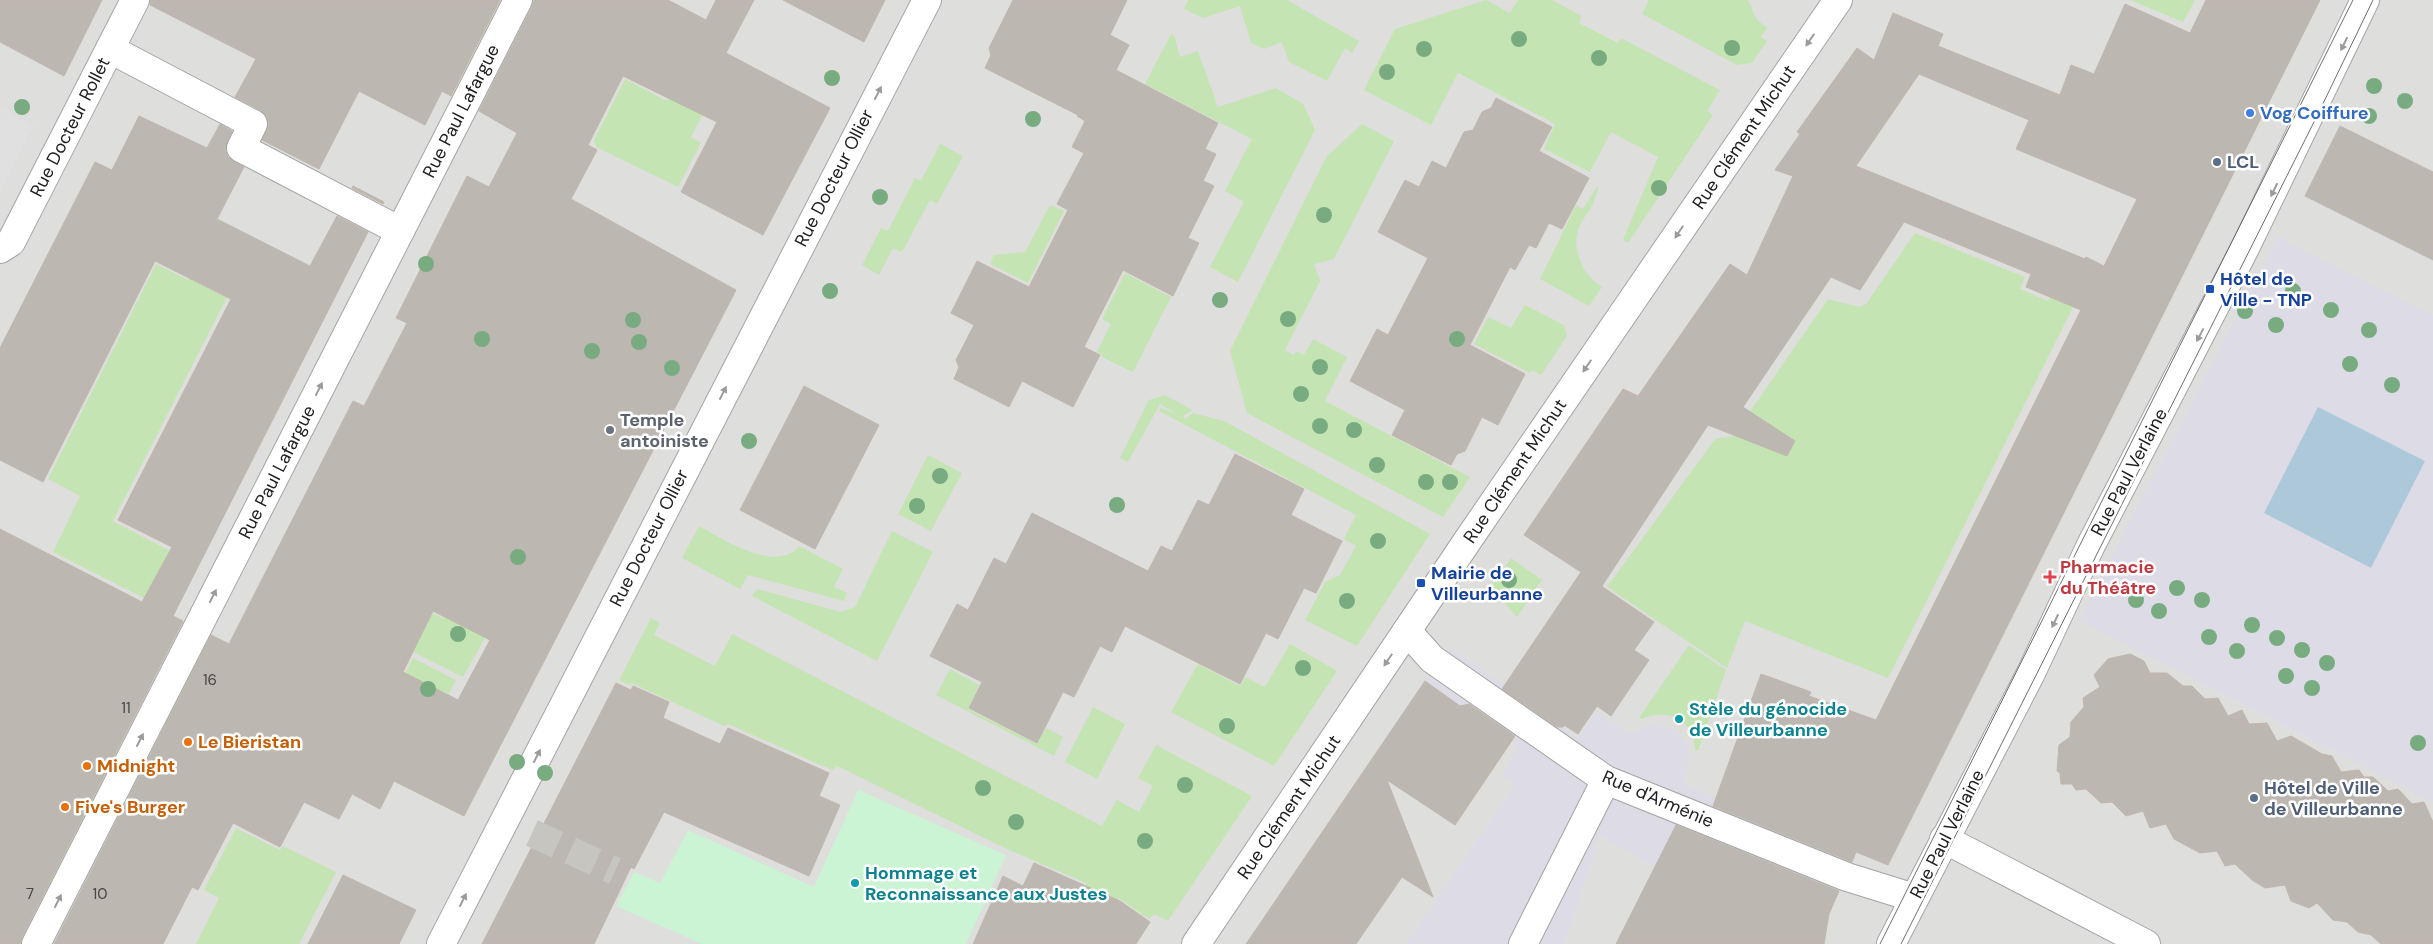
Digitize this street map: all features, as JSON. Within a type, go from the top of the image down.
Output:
[{"type":"street","name":"Rue Docteur Rollet","points":[[0,249],[11,242],[135,0]]},
{"type":"street","name":"Rue Paul Lafargue","points":[[36,944],[518,0]]},
{"type":"street","name":"Rue Docteur Ollier","points":[[441,944],[926,0]]},
{"type":"street","name":"Rue Clément Michut","points":[[1196,944],[1407,631],[1838,0]]},
{"type":"street","name":"Rue Paul Verlaine","points":[[1890,944],[2031,672],[2091,545],[2245,248],[2365,0]]},
{"type":"street","points":[[110,48],[253,124],[241,148],[400,231]]},
{"type":"street","name":"Rue d'Arménie","points":[[1407,631],[1432,659],[1606,780],[1847,877],[1913,899]]},
{"type":"street","points":[[1523,944],[1606,780]]},
{"type":"street","points":[[1944,839],[2146,944]]},
{"type":"shaded area","points":[[0,0],[2433,0],[2433,944],[0,944]]},
{"type":"shaded area","points":[[4,109],[34,126],[0,192],[0,117]]},
{"type":"shaded area","points":[[2278,237],[2433,315],[2433,802],[2079,620]]},
{"type":"shaded area","points":[[1449,647],[1541,709],[1544,726],[1563,727],[1578,738],[1597,713],[1633,735],[1642,728],[1653,725],[1673,728],[1687,743],[1690,754],[1683,784],[1859,854],[1835,900],[1678,823],[1655,867],[1599,835],[1564,944],[1406,944],[1515,785],[1502,775],[1519,747],[1484,722],[1480,702],[1460,706],[1425,681]]},
{"type":"green space","points":[[1188,0],[1287,0],[1359,41],[1352,53],[1345,48],[1327,81],[1289,62],[1282,42],[1264,49],[1251,43],[1240,6],[1203,18],[1184,9]]},
{"type":"green space","points":[[1486,0],[1510,13],[1518,0],[1552,0],[1582,16],[1579,23],[1618,43],[1621,38],[1720,90],[1707,111],[1713,115],[1628,243],[1623,240],[1658,157],[1611,132],[1590,172],[1544,149],[1555,124],[1458,73],[1431,125],[1364,90],[1395,29]]},
{"type":"green space","points":[[1649,0],[1748,0],[1757,20],[1767,28],[1761,37],[1767,41],[1752,63],[1737,65],[1642,14]]},
{"type":"green space","points":[[2130,0],[2195,0],[2183,22]]},
{"type":"green space","points":[[1171,34],[1174,35],[1180,57],[1198,51],[1218,107],[1276,88],[1303,104],[1315,130],[1238,282],[1210,267],[1244,202],[1225,191],[1252,139],[1145,84]]},
{"type":"green space","points":[[683,71],[709,102],[691,137],[701,143],[678,187],[596,147],[594,140],[625,79],[667,101]]},
{"type":"green space","points":[[1362,124],[1394,141],[1334,259],[1314,264],[1320,281],[1285,350],[1294,355],[1296,351],[1304,355],[1313,339],[1347,357],[1325,401],[1470,477],[1443,517],[1247,413],[1230,351],[1327,156]]},
{"type":"green space","points":[[940,144],[963,156],[937,204],[930,200],[902,252],[893,248],[879,275],[862,265],[881,228],[888,231],[915,178],[921,181]]},
{"type":"green space","points":[[1598,185],[1596,196],[1579,228],[1577,237],[1577,247],[1584,269],[1602,287],[1589,306],[1540,279],[1576,205],[1583,209]]},
{"type":"green space","points":[[1050,205],[1064,211],[1028,283],[990,264],[994,255],[1025,252]]},
{"type":"green space","points":[[218,222],[255,242],[113,521],[196,565],[172,612],[53,552],[80,496],[48,479],[156,264],[188,280]]},
{"type":"green space","points":[[1915,233],[2025,277],[2020,289],[2048,301],[2053,290],[2078,297],[1888,678],[1745,621],[1727,668],[1607,587],[1715,439],[1733,436],[1828,299],[1859,307],[1866,304]]},
{"type":"green space","points":[[1125,273],[1171,297],[1133,372],[1102,357],[1103,355],[1097,352],[1111,324],[1102,319]]},
{"type":"green space","points":[[1525,305],[1564,325],[1567,336],[1541,375],[1532,370],[1530,373],[1474,344],[1488,317],[1511,328]]},
{"type":"green space","points":[[1165,395],[1192,410],[1183,416],[1186,419],[1193,413],[1224,421],[1430,534],[1357,646],[1305,620],[1325,582],[1340,575],[1356,546],[1344,539],[1356,515],[1159,411],[1161,408],[1177,414],[1160,404],[1128,462],[1120,458],[1149,400]]},
{"type":"green space","points":[[928,455],[962,473],[931,531],[898,514]]},
{"type":"green space","points":[[699,526],[721,539],[764,555],[777,557],[789,554],[799,546],[843,569],[834,587],[847,593],[844,601],[748,575],[740,589],[682,558]]},
{"type":"green space","points":[[892,531],[933,552],[877,661],[752,596],[757,589],[841,612],[855,607]]},
{"type":"green space","points":[[1511,558],[1542,580],[1517,617],[1491,587]]},
{"type":"green space","points":[[410,602],[444,619],[447,614],[487,634],[463,677],[389,640]]},
{"type":"green space","points":[[651,618],[660,623],[654,635],[715,666],[732,634],[1102,826],[1117,800],[1139,812],[1153,786],[1138,778],[1156,745],[1252,796],[1168,921],[1154,914],[1149,919],[1119,898],[1114,901],[1086,887],[1086,883],[1009,850],[837,766],[832,770],[728,724],[724,726],[632,683],[630,685],[619,680]]},
{"type":"green space","points":[[1290,644],[1337,671],[1274,766],[1171,712],[1198,664],[1240,686],[1245,677],[1265,687]]},
{"type":"green space","points":[[1689,645],[1726,670],[1698,751],[1695,750],[1694,740],[1690,731],[1678,719],[1661,715],[1639,718]]},
{"type":"green space","points":[[413,658],[456,680],[431,728],[402,680]]},
{"type":"green space","points":[[950,669],[979,685],[968,709],[1037,744],[1046,728],[1063,737],[1054,756],[936,695]]},
{"type":"green space","points":[[1093,707],[1125,724],[1097,779],[1065,762]]},
{"type":"green space","points":[[858,790],[1006,855],[966,944],[702,944],[616,906],[634,872],[660,883],[688,830],[814,887]]},
{"type":"green space","points":[[236,828],[280,850],[283,846],[336,872],[299,944],[196,944],[219,898],[204,890]]},
{"type":"water","points":[[2318,407],[2425,461],[2371,568],[2264,513]]},
{"type":"building","points":[[0,0],[102,0],[64,76],[0,42]]},
{"type":"building","points":[[150,0],[500,0],[451,96],[442,91],[425,125],[359,91],[319,169],[262,140],[269,124],[266,116],[260,110],[235,97],[256,59],[150,5]]},
{"type":"building","points":[[534,0],[668,0],[706,20],[716,0],[754,0],[726,53],[830,108],[763,235],[681,192],[717,122],[623,76],[588,145],[597,150],[571,199],[736,290],[464,816],[394,781],[380,809],[352,794],[339,819],[304,802],[280,847],[233,823],[198,890],[192,887],[163,944],[54,944],[211,635],[229,644],[353,401],[364,406],[407,323],[396,318],[467,176],[489,187],[517,133],[479,111]],"holes":[[[433,611],[490,640],[458,700],[403,672]]]},
{"type":"building","points":[[783,0],[885,0],[864,42]]},
{"type":"building","points":[[1013,0],[1127,0],[1110,35],[1129,45],[1116,70],[1218,123],[1205,149],[1216,154],[1203,181],[1214,186],[1188,238],[1199,243],[1173,296],[1123,270],[1084,347],[1100,355],[1073,407],[1022,381],[1009,407],[954,379],[959,367],[956,360],[974,325],[951,313],[977,261],[1029,287],[1068,210],[1057,204],[1084,153],[1072,147],[1085,121],[1078,115],[985,68],[991,55],[989,48]]},
{"type":"building","points":[[2206,0],[2320,0],[1888,865],[1856,852],[1852,862],[1713,806],[1761,674],[1811,692],[1809,696],[1876,720],[2081,310],[2026,287],[2031,274],[1904,222],[1860,290],[1831,277],[1743,407],[1795,441],[1787,456],[1708,425],[1602,586],[1594,581],[1654,622],[1634,650],[1649,660],[1611,716],[1597,706],[1578,734],[1564,725],[1563,727],[1557,727],[1502,689],[1581,572],[1524,535],[1623,389],[1638,396],[1730,264],[1747,275],[1793,176],[1775,170],[1800,134],[1797,132],[1857,48],[1874,60],[1893,13],[1943,34],[1938,46],[2060,95],[2071,65],[2094,74],[2125,4],[2190,33]],"holes":[[[1919,74],[2029,120],[2016,149],[2137,199],[2104,266],[2086,257],[2085,259],[1856,166]]]},
{"type":"building","points":[[1496,98],[1552,127],[1539,151],[1589,178],[1562,229],[1549,223],[1536,248],[1529,245],[1515,270],[1510,267],[1470,345],[1525,374],[1498,425],[1482,417],[1465,451],[1457,454],[1451,465],[1392,435],[1405,410],[1350,381],[1377,329],[1388,335],[1428,258],[1378,232],[1405,180],[1419,187],[1432,161],[1446,168],[1464,132],[1473,130],[1482,112],[1491,108]]},
{"type":"building","points":[[139,116],[207,148],[220,124],[232,131],[225,149],[228,157],[244,167],[217,219],[310,266],[337,216],[368,232],[173,616],[183,621],[20,944],[0,944],[0,529],[142,602],[172,547],[118,520],[231,299],[155,261],[43,482],[0,460],[0,348],[95,162],[112,170]]},
{"type":"building","points":[[2340,126],[2433,172],[2433,260],[2305,196]]},
{"type":"building","points":[[353,186],[384,202],[383,204],[352,188]]},
{"type":"building","points":[[804,386],[879,425],[815,549],[740,510]]},
{"type":"building","points":[[1235,454],[1304,489],[1291,515],[1342,541],[1316,593],[1304,588],[1278,639],[1266,633],[1240,684],[1125,626],[1112,652],[1100,646],[1074,697],[1063,692],[1037,743],[969,708],[982,682],[930,656],[957,604],[968,610],[994,558],[1006,564],[1032,513],[1148,571],[1161,546],[1172,551],[1198,500],[1209,505]]},
{"type":"building","name":"Hôtel de Ville de Villeurbanne","points":[[2130,654],[2144,661],[2150,673],[2167,673],[2183,686],[2192,686],[2205,699],[2218,698],[2228,716],[2242,710],[2249,724],[2267,723],[2277,741],[2291,736],[2322,754],[2332,756],[2341,772],[2359,770],[2364,777],[2373,777],[2388,791],[2398,789],[2412,804],[2424,802],[2433,822],[2433,944],[2381,944],[2371,935],[2358,932],[2347,922],[2333,920],[2317,903],[2309,908],[2291,901],[2285,885],[2265,888],[2252,880],[2235,864],[2225,866],[2217,851],[2200,853],[2174,839],[2166,824],[2150,828],[2143,811],[2126,816],[2112,802],[2101,803],[2086,789],[2076,790],[2072,784],[2061,784],[2060,773],[2057,771],[2059,745],[2070,737],[2071,722],[2084,707],[2083,698],[2100,687],[2094,675],[2108,659]]},
{"type":"building","points":[[1425,681],[1460,706],[1469,704],[1515,736],[1455,825],[1387,780],[1433,897],[1402,877],[1356,944],[1246,944]]},
{"type":"building","points":[[616,683],[631,690],[633,686],[669,702],[663,718],[720,744],[728,728],[829,773],[819,796],[840,805],[809,876],[664,812],[634,869],[631,867],[594,944],[482,944]]},
{"type":"building","points":[[1676,825],[1839,891],[1829,914],[1824,944],[1616,944]]},
{"type":"building","points":[[1034,863],[1120,901],[1150,922],[1136,944],[973,944],[1003,876],[1023,886]]},
{"type":"building","points":[[343,875],[416,910],[399,944],[308,944]]},
{"type":"tunnel","points":[[532,833],[615,871]]},
{"type":"tram line","points":[[1880,944],[2353,0]]},
{"type":"tram line","points":[[1901,944],[2318,114],[2373,0]]},
{"type":"place","name":"Vog Coiffure","points":[[2250,113]]},
{"type":"place","name":"LCL","points":[[2217,162]]},
{"type":"place","name":"Hôtel de Ville - TNP","points":[[2210,289]]},
{"type":"place","name":"Temple antoiniste","points":[[610,430]]},
{"type":"place","name":"Pharmacie du Théâtre","points":[[2050,577]]},
{"type":"place","name":"Mairie de Villeurbanne","points":[[1421,583]]},
{"type":"place","name":"Stèle du génocide de Villeurbanne","points":[[1679,719]]},
{"type":"place","name":"Le Bieristan","points":[[188,742]]},
{"type":"place","name":"Midnight","points":[[87,766]]},
{"type":"place","name":"Hôtel de Ville de Villeurbanne","points":[[2254,798]]},
{"type":"place","name":"Five's Burger","points":[[65,807]]},
{"type":"place","name":"Hommage et Reconnaissance aux Justes","points":[[855,883]]}]
